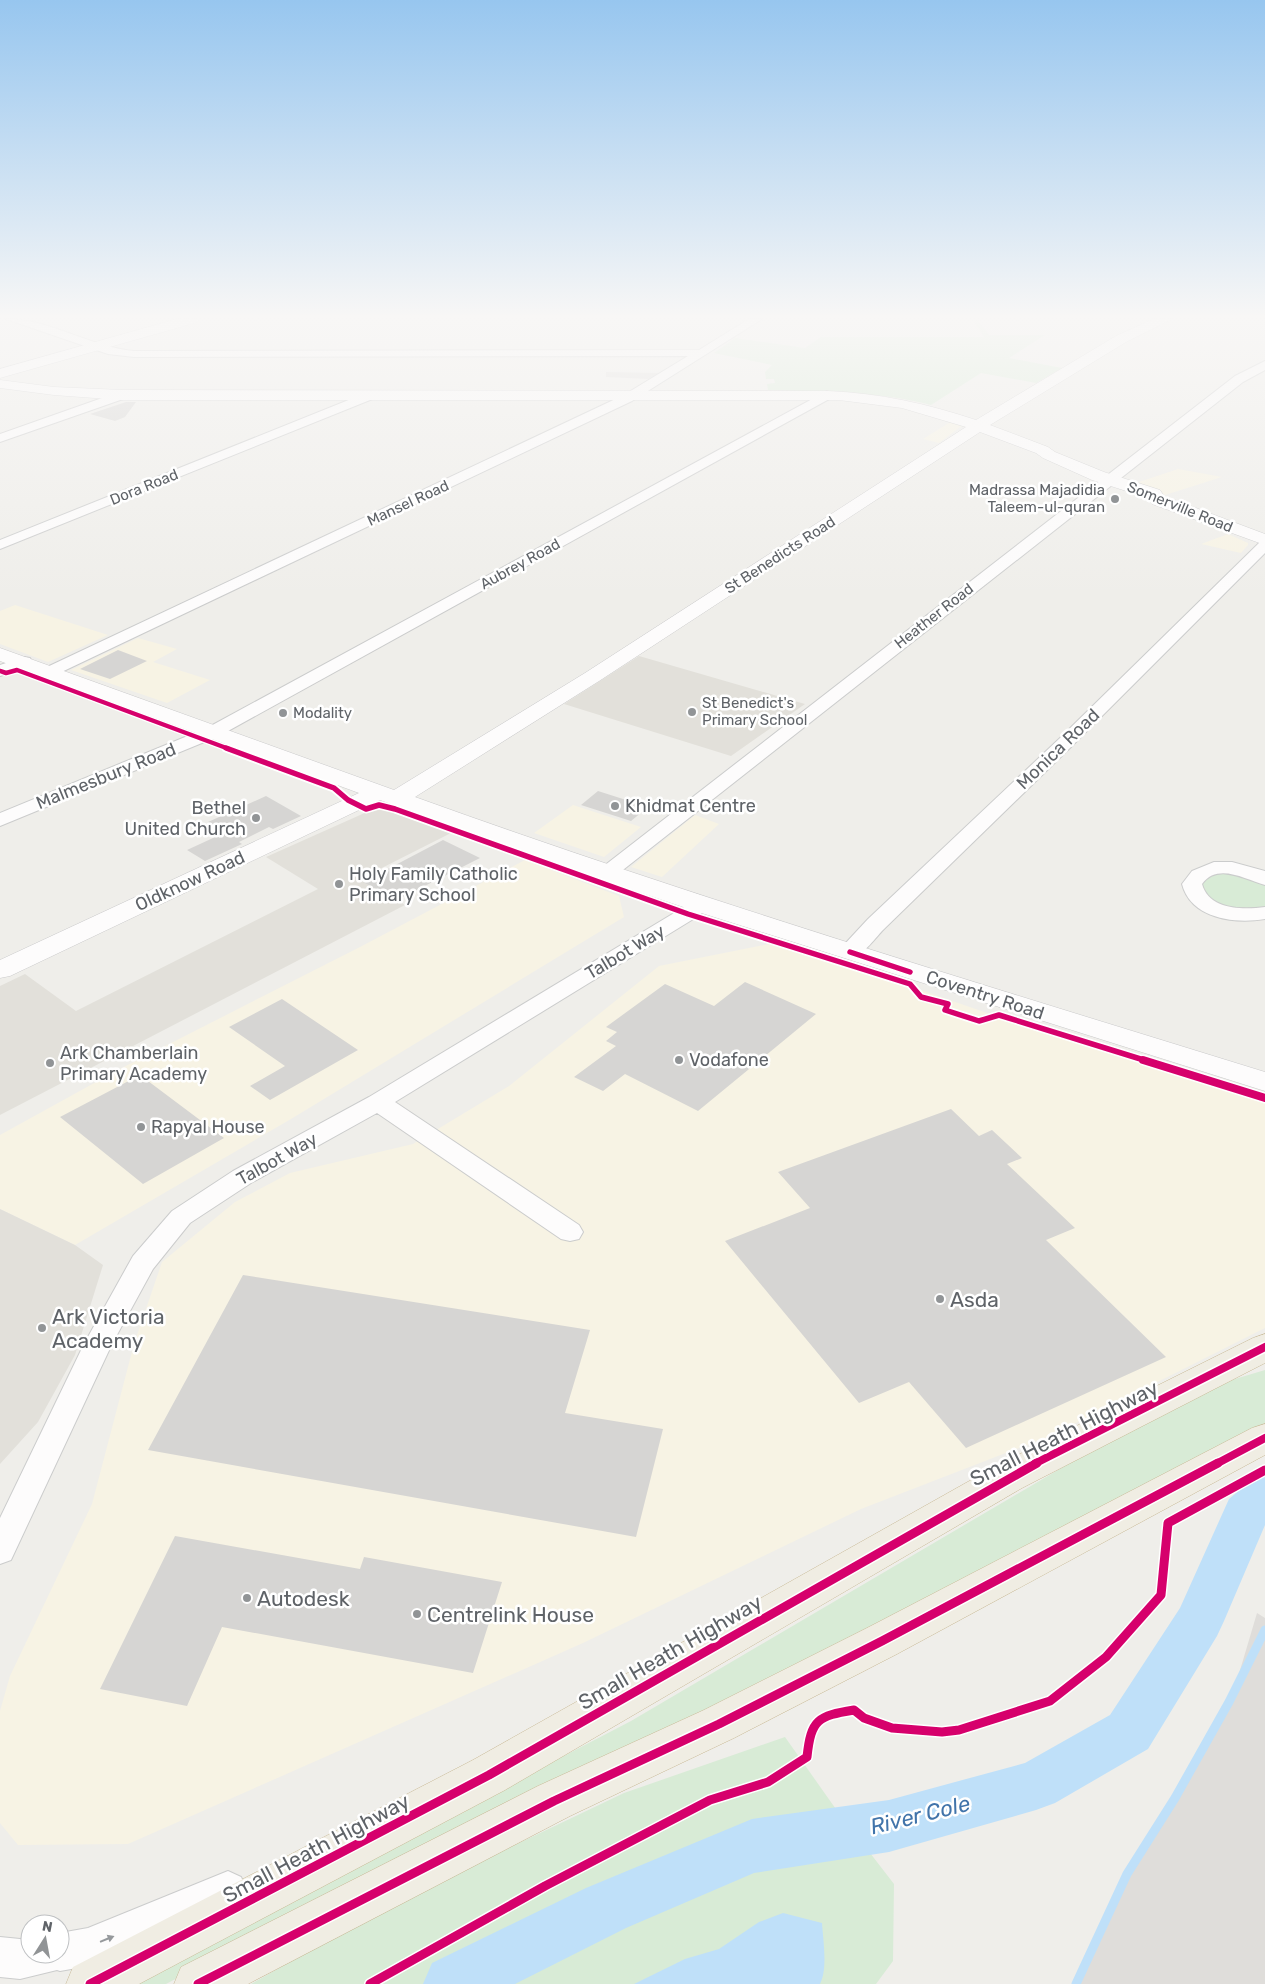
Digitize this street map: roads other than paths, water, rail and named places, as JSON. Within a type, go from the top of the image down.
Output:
[{"type":"highway","name":"Small Heath Highway","points":[[90,1984],[498,1771],[1009,1477],[1265,1347]]},
{"type":"highway","points":[[198,1984],[546,1806],[719,1724],[1265,1438]]},
{"type":"street","points":[[0,438],[75,412]]},
{"type":"street","name":"Dora Road","points":[[0,545],[331,412]]},
{"type":"street","name":"Mansel Road","points":[[52,672],[598,412]]},
{"type":"street","name":"Aubrey Road","points":[[213,732],[798,412]]},
{"type":"street","name":"Somerville Road","points":[[930,412],[979,426],[1042,450],[1048,455],[1098,476],[1154,494],[1158,500],[1265,540]]},
{"type":"street","name":"St Benedicts Road","points":[[388,795],[592,677],[1003,412]]},
{"type":"street","name":"Heather Road","points":[[607,872],[1198,412]]},
{"type":"street","name":"Monica Road","points":[[850,952],[876,924],[1066,742],[1265,545]]},
{"type":"street","name":"Coventry Road","points":[[0,654],[536,849],[700,905],[1265,1082]]},
{"type":"street","points":[[0,671],[24,662]]},
{"type":"street","name":"Malmesbury Road","points":[[0,820],[213,732]]},
{"type":"street","name":"Oldknow Road","points":[[0,970],[388,795]]},
{"type":"street","points":[[1265,879],[1241,870],[1216,869],[1198,875],[1192,884],[1197,897],[1222,911],[1246,915],[1265,913]]},
{"type":"street","name":"Talbot Way","points":[[0,1551],[98,1344],[143,1262],[181,1217],[242,1178],[378,1102],[700,905]]},
{"type":"street","points":[[378,1102],[570,1232]]},
{"type":"street","points":[[70,1950],[88,1947],[403,1821]]},
{"type":"street","points":[[0,1957],[20,1959]]},
{"type":"water","points":[[783,1913],[822,1923],[824,1970],[820,1984],[634,1984],[685,1959],[719,1949],[759,1922]]},
{"type":"waterway","name":"River Cole","points":[[453,1984],[606,1908],[752,1846],[889,1826],[1036,1785],[1129,1732],[1199,1621],[1246,1513],[1265,1496]]},
{"type":"waterway","points":[[1076,1984],[1127,1874],[1175,1798],[1229,1702],[1265,1630]]},
{"type":"place","name":"Madrassa Majadidia Taleem-ul-quran","points":[[1115,499]]},
{"type":"place","name":"St Benedict's Primary School","points":[[692,712]]},
{"type":"place","name":"Modality","points":[[283,713]]},
{"type":"place","name":"Khidmat Centre","points":[[615,806]]},
{"type":"place","name":"Bethel United Church","points":[[256,818]]},
{"type":"place","name":"Holy Family Catholic Primary School","points":[[339,884]]},
{"type":"place","name":"Vodafone","points":[[679,1060]]},
{"type":"place","name":"Ark Chamberlain Primary Academy","points":[[50,1063]]},
{"type":"place","name":"Rapyal House","points":[[141,1127]]},
{"type":"place","name":"Asda","points":[[940,1299]]},
{"type":"place","name":"Ark Victoria Academy","points":[[42,1328]]},
{"type":"place","name":"Autodesk","points":[[247,1598]]},
{"type":"place","name":"Centrelink House","points":[[417,1614]]}]
